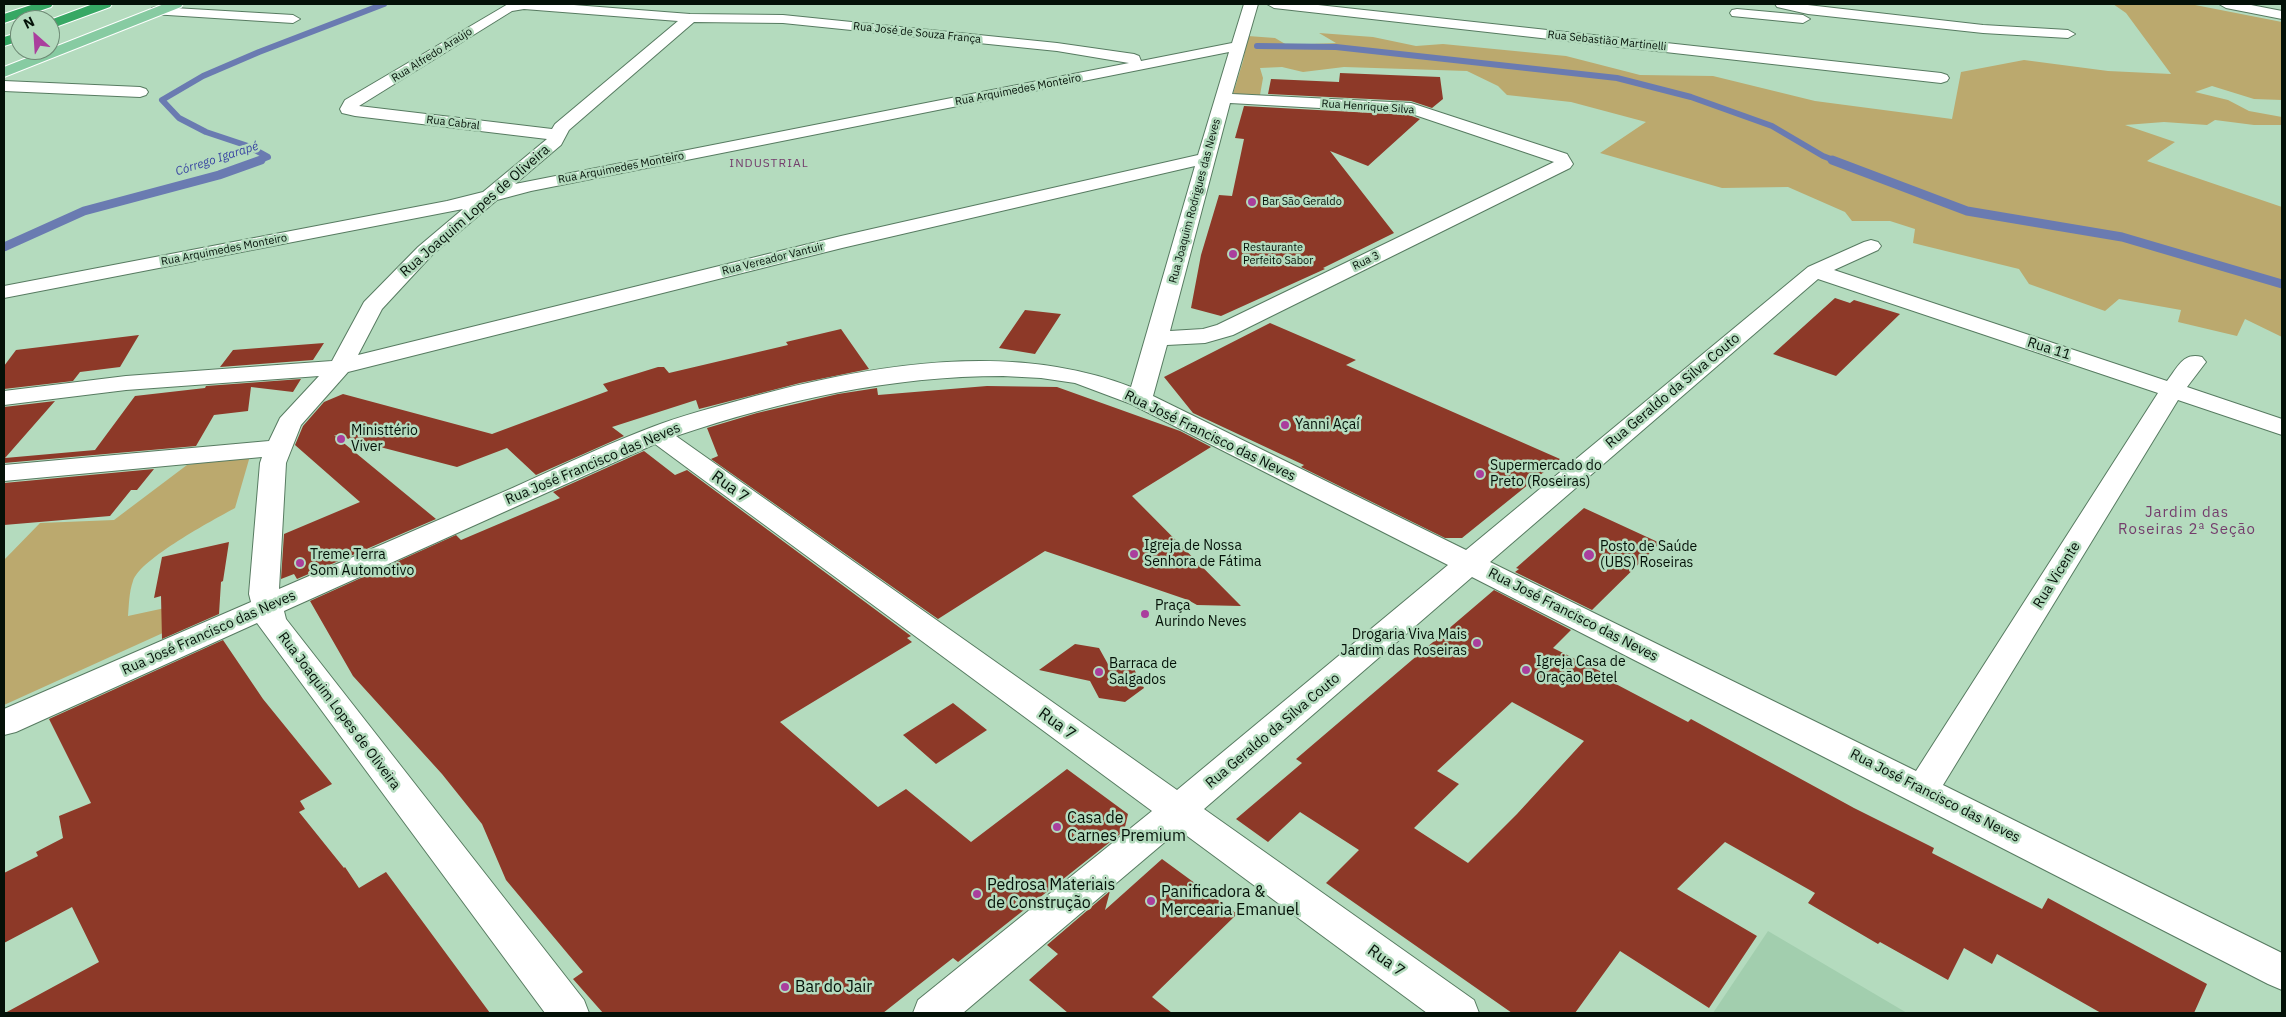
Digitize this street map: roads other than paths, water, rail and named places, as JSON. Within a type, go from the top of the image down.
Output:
[{"type":"highway","points":[[4,19],[46,4]]},
{"type":"highway","points":[[60,21],[105,4]]},
{"type":"main road","points":[[4,72],[176,4]]},
{"type":"street","name":"Rua Joaquim Rodrigues das Neves","points":[[1140,399],[1159,338],[1223,98],[1251,4]]},
{"type":"street","name":"Rua Sebastião Martinelli","points":[[1274,4],[1941,78]]},
{"type":"street","points":[[1782,4],[1808,10],[1983,29],[2068,34]]},
{"type":"street","points":[[1834,4],[1929,23]]},
{"type":"street","points":[[2226,4],[2282,15]]},
{"type":"street","points":[[2259,4],[2282,8]]},
{"type":"street","name":"Rua José de Souza França","points":[[518,5],[731,20],[774,27],[1052,55],[1103,55],[1161,62]]},
{"type":"street","name":"Rua Alfredo Araújo","points":[[348,109],[351,104],[508,8],[518,5]]},
{"type":"street","points":[[157,11],[293,19]]},
{"type":"street","points":[[1737,13],[1965,35],[1983,29]]},
{"type":"street","name":"Rua Joaquim Lopes de Oliveira","points":[[569,1013],[271,621],[266,608],[264,594],[273,463],[289,423],[340,367],[372,307],[391,285],[425,251],[555,141],[561,128],[690,18]]},
{"type":"street","name":"Rua Arquimedes Monteiro","points":[[4,292],[447,207],[530,186],[1238,46]]},
{"type":"street","points":[[4,86],[140,92]]},
{"type":"street","name":"Rua Henrique Silva","points":[[1223,98],[1411,108],[1556,156],[1564,161]]},
{"type":"street","name":"Rua Cabral","points":[[348,109],[558,135]]},
{"type":"street","name":"Rua Vereador Vantuir","points":[[4,398],[126,383],[340,367],[841,242],[1207,158]]},
{"type":"street","name":"Rua 3","points":[[1159,338],[1205,336],[1225,330],[1562,166],[1564,161]]},
{"type":"street","name":"Rua Geraldo da Silva Couto","points":[[932,1013],[1177,811],[1815,271],[1871,246]]},
{"type":"street","name":"Rua 11","points":[[1815,271],[2282,427]]},
{"type":"street","name":"Rua Vicente","points":[[1922,790],[2172,390],[2194,362]]},
{"type":"street","name":"Rua José Francisco das Neves","points":[[4,724],[657,434],[738,408],[830,386],[901,374],[966,369],[1026,369],[1070,375],[1140,399],[2282,972]]},
{"type":"street","name":"Rua 7","points":[[657,434],[1459,1013]]},
{"type":"street","points":[[4,473],[279,448]]},
{"type":"waterway","name":"Córrego Igarapé","points":[[258,161],[268,157],[248,146],[206,132],[179,118],[162,100],[203,76],[259,52],[384,4]]},
{"type":"waterway","points":[[1257,46],[1336,47],[1617,78],[1691,97],[1772,126],[1823,156],[1836,161]]},
{"type":"waterway","name":"Córrego Igarapé","points":[[4,247],[84,211],[219,175],[261,160]]},
{"type":"waterway","points":[[1832,160],[1967,211],[2122,237],[2282,284]]},
{"type":"place","name":"Bar São Geraldo","points":[[1252,202]]},
{"type":"place","name":"Restaurante Perfeito Sabor","points":[[1233,254]]},
{"type":"place","name":"Yanni Açaí","points":[[1285,425]]},
{"type":"place","name":"Ministtério Viver","points":[[341,439]]},
{"type":"place","name":"Supermercado do Preto (Roseiras)","points":[[1480,474]]},
{"type":"place","name":"Igreja de Nossa Senhora de Fátima","points":[[1134,554]]},
{"type":"place","name":"Posto de Saúde (UBS) Roseiras","points":[[1589,555]]},
{"type":"place","name":"Treme Terra Som Automotivo","points":[[300,563]]},
{"type":"place","name":"Praça Aurindo Neves","points":[[1145,614]]},
{"type":"place","name":"Drogaria Viva Mais Jardim das Roseiras","points":[[1477,643]]},
{"type":"place","name":"Igreja Casa de Oração Betel","points":[[1526,670]]},
{"type":"place","name":"Barraca de Salgados","points":[[1099,672]]},
{"type":"place","name":"Casa de Carnes Premium","points":[[1057,827]]},
{"type":"place","name":"Pedrosa Materiais de Construção","points":[[977,894]]},
{"type":"place","name":"Panificadora & Mercearia Emanuel","points":[[1151,901]]},
{"type":"place","name":"Bar do Jair","points":[[785,987]]},
{"type":"district","name":"INDUSTRIAL","points":[[769,164]]},
{"type":"district","name":"Jardim das Roseiras 2ª Seção","points":[[2187,522]]}]
